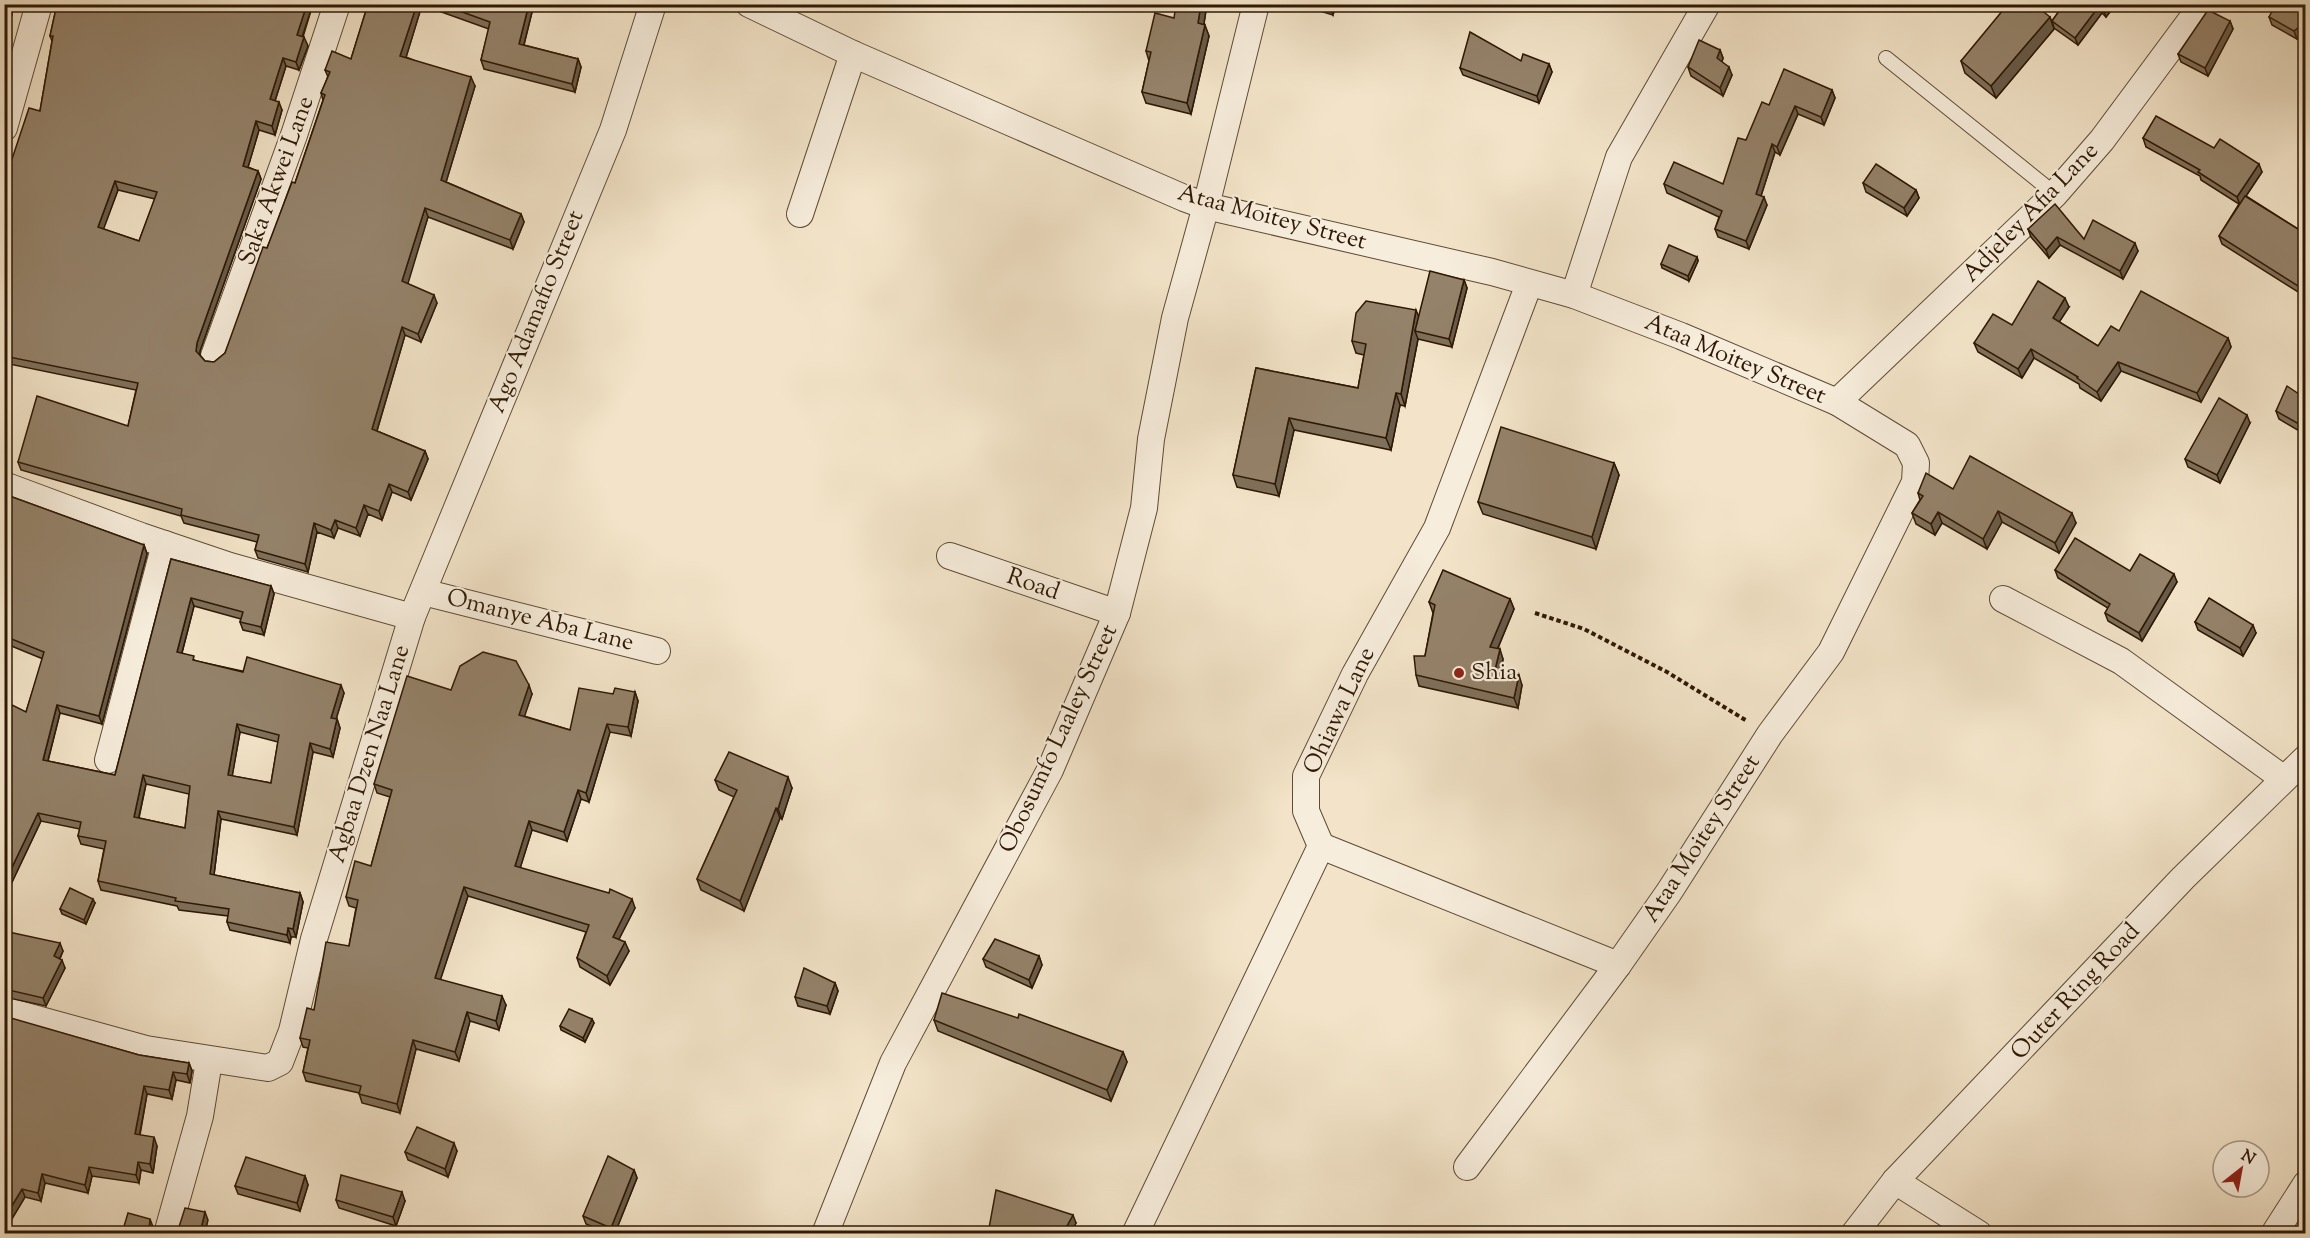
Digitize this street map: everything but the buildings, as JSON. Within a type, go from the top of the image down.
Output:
[{"type":"street","points":[[4,128],[39,4]]},
{"type":"street","name":"Saka Akwei Lane","points":[[214,356],[294,135],[337,4]]},
{"type":"street","name":"Ago Adamafio Street","points":[[412,616],[613,130],[653,4]]},
{"type":"street","name":"Ataa Moitey Street","points":[[749,4],[853,54],[1206,206],[1492,272],[1574,296],[1681,336],[1837,402],[1907,445],[1916,463],[1915,482],[1831,652],[1770,734],[1669,892],[1618,965],[1467,1167]]},
{"type":"street","name":"Obosumfo Laaley Street","points":[[825,1233],[893,1063],[1050,770],[1117,613],[1144,508],[1151,439],[1175,318],[1206,206],[1256,4]]},
{"type":"street","points":[[1574,296],[1619,157],[1707,4]]},
{"type":"street","name":"Adjeley Afia Lane","points":[[1837,402],[2055,194],[2102,140],[2203,4]]},
{"type":"street","points":[[800,214],[853,54]]},
{"type":"street","name":"Ohiawa Lane","points":[[1321,846],[1306,811],[1306,776],[1355,674],[1437,528],[1529,284]]},
{"type":"street","name":"Agbaa Dzen Naa Lane","points":[[4,485],[230,566],[412,616],[314,939],[285,1053],[280,1062],[268,1068],[209,1061],[99,1038],[4,1010]]},
{"type":"street","points":[[108,760],[165,544]]},
{"type":"street","name":"Road","points":[[950,556],[1117,613]]},
{"type":"street","name":"Omanye Aba Lane","points":[[423,592],[657,651]]},
{"type":"street","points":[[2003,599],[2121,661],[2284,779]]},
{"type":"street","name":"Outer Ring Road","points":[[1854,1233],[1895,1181],[2183,878],[2306,758]]},
{"type":"street","points":[[1135,1233],[1321,846],[1618,965]]},
{"type":"street","points":[[167,1233],[200,1116],[209,1061]]},
{"type":"street","points":[[1895,1181],[1979,1233]]},
{"type":"street","points":[[2274,1233],[2306,1184]]},
{"type":"lane","points":[[1886,58],[2055,194]]},
{"type":"path","points":[[1535,613],[1584,629],[1667,672],[1770,734]]},
{"type":"place","name":"Shia","points":[[1459,673]]}]
